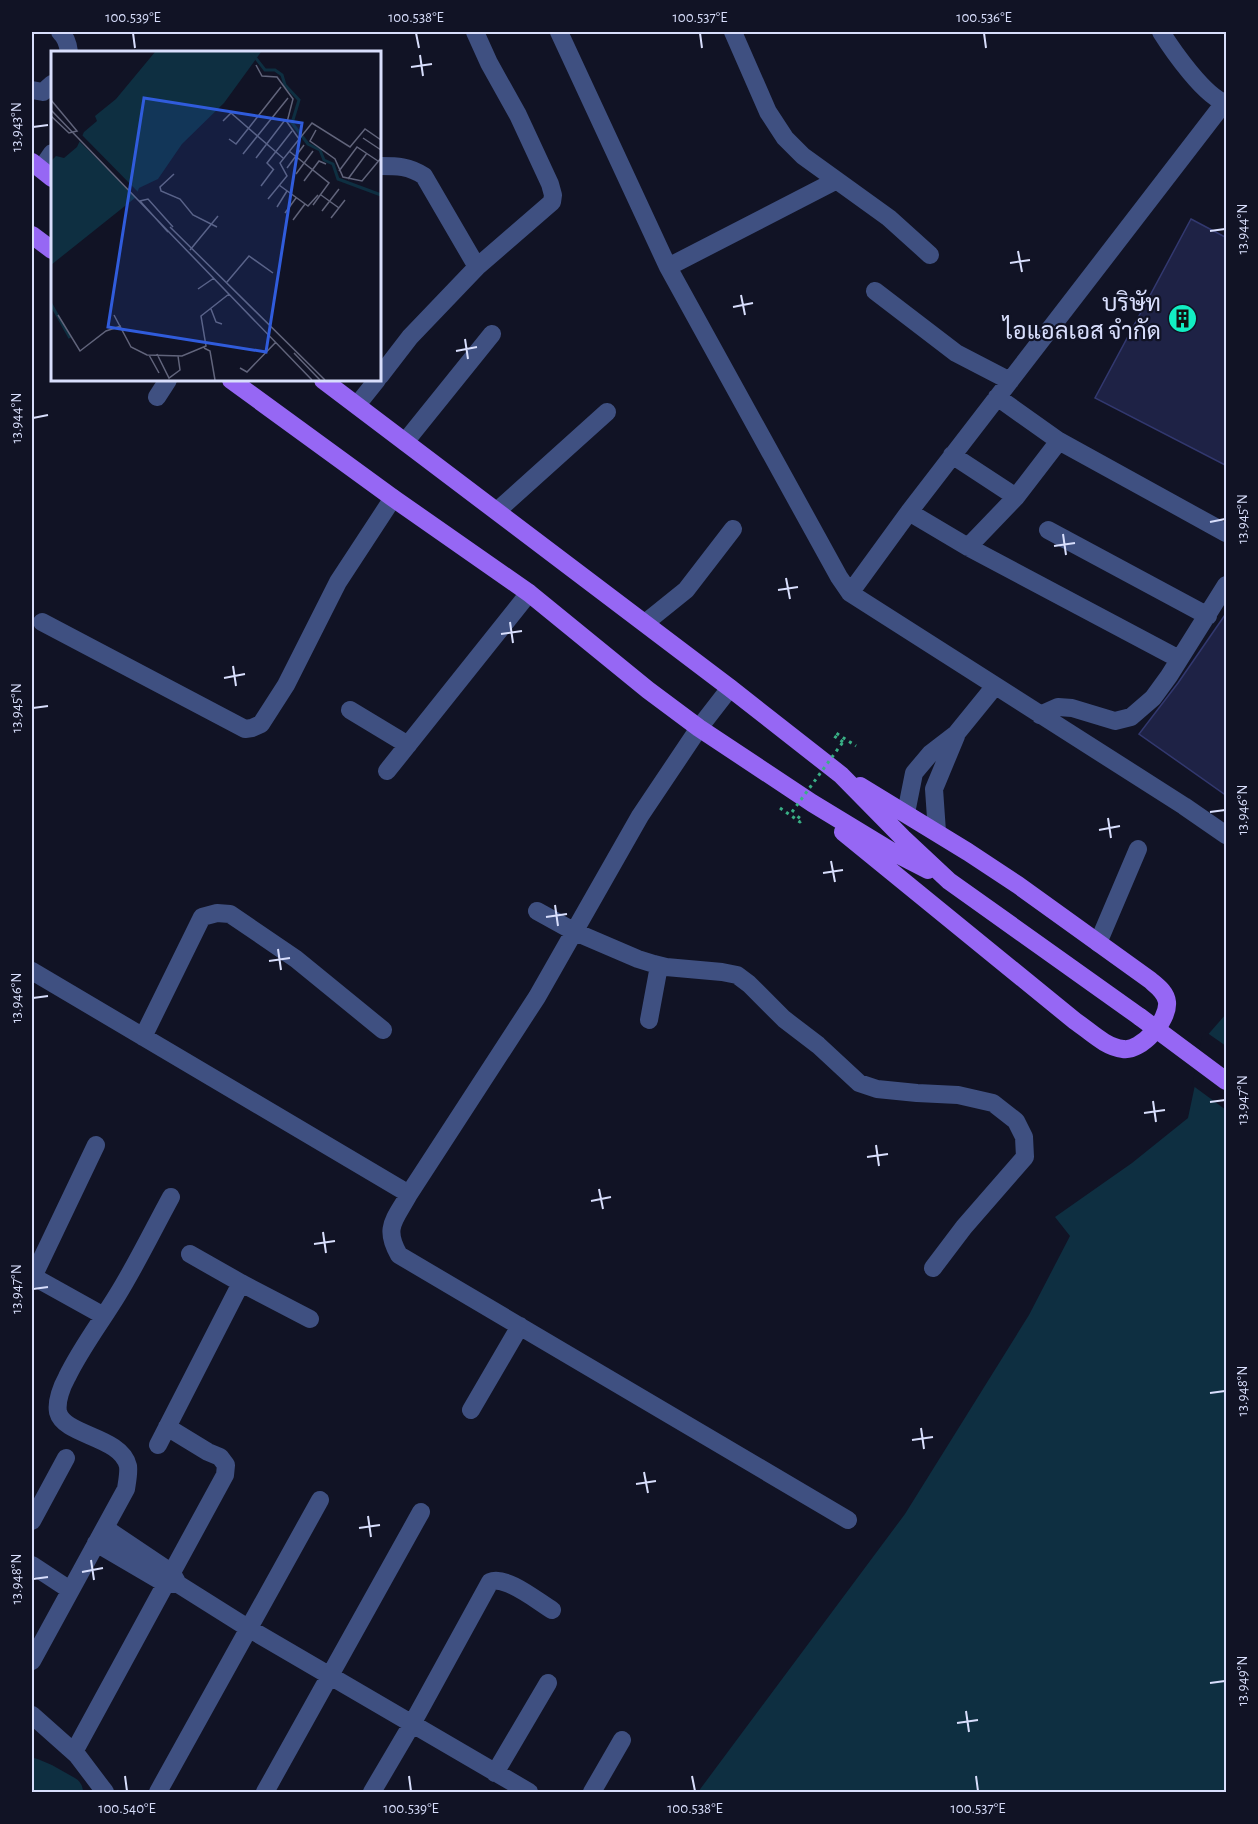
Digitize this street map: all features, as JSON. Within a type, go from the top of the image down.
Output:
[{"type":"main road","points":[[32,235],[51,249]]},
{"type":"main road","points":[[232,381],[393,498],[529,592],[648,690],[699,728],[812,803],[891,851],[950,881]]},
{"type":"main road","points":[[324,381],[645,623],[841,775],[903,838],[950,881],[1227,1081]]},
{"type":"main road","points":[[812,803],[857,845],[1106,1043],[1126,1050],[1134,1048],[1163,1021],[1167,1000],[1156,986],[1018,885],[937,832],[841,775]]},
{"type":"street","points":[[60,32],[63,34],[69,51]]},
{"type":"street","points":[[381,374],[410,337],[477,267],[552,202],[550,184],[518,115],[489,63],[475,32]]},
{"type":"street","points":[[559,32],[669,267],[839,577],[850,593],[1227,835]]},
{"type":"street","points":[[733,32],[768,112],[785,138],[803,156],[835,181],[889,218],[930,255]]},
{"type":"street","points":[[850,593],[952,455],[1225,103],[1195,78],[1161,32]]},
{"type":"street","points":[[32,90],[43,92],[51,85]]},
{"type":"street","points":[[42,170],[51,155]]},
{"type":"street","points":[[381,166],[398,165],[413,168],[424,176],[477,267]]},
{"type":"street","points":[[669,267],[835,181]]},
{"type":"street","points":[[875,291],[956,353],[1010,381]]},
{"type":"street","points":[[405,442],[492,334]]},
{"type":"street","points":[[157,398],[167,381]]},
{"type":"street","points":[[357,405],[376,381]]},
{"type":"street","points":[[997,397],[1059,441],[1227,532]]},
{"type":"street","points":[[497,511],[607,412]]},
{"type":"street","points":[[968,548],[1016,497],[1059,441]]},
{"type":"street","points":[[952,455],[1016,497]]},
{"type":"street","points":[[42,622],[245,729],[252,728],[261,724],[286,685],[338,582],[393,498]]},
{"type":"street","points":[[909,512],[968,548],[1179,659]]},
{"type":"street","points":[[645,623],[686,590],[733,529]]},
{"type":"street","points":[[1048,530],[1208,616]]},
{"type":"street","points":[[1040,715],[1058,707],[1072,708],[1115,721],[1131,717],[1153,698],[1169,676],[1227,585]]},
{"type":"street","points":[[387,771],[529,592]]},
{"type":"street","points":[[906,813],[914,773],[930,754],[956,734],[995,686]]},
{"type":"street","points":[[730,688],[699,728],[640,816],[537,997],[409,1194],[390,1228],[392,1242],[399,1255],[848,1520]]},
{"type":"street","points":[[350,710],[408,745]]},
{"type":"street","points":[[937,832],[934,789],[956,734]]},
{"type":"street","points":[[1098,943],[1138,849]]},
{"type":"street","points":[[537,911],[575,932],[659,966],[737,975],[859,1083],[877,1089],[958,1095],[993,1103],[1016,1121],[1024,1137],[1025,1157],[963,1227],[933,1268]]},
{"type":"street","points":[[143,1037],[202,917],[217,913],[230,914],[296,959],[382,1030]]},
{"type":"street","points":[[649,1020],[659,966]]},
{"type":"street","points":[[32,971],[409,1194]]},
{"type":"street","points":[[96,1145],[32,1277],[104,1316]]},
{"type":"street","points":[[32,1661],[126,1489],[128,1467],[122,1453],[62,1419],[58,1411],[59,1398],[66,1377],[119,1293],[171,1197]]},
{"type":"street","points":[[190,1254],[310,1319]]},
{"type":"street","points":[[158,1445],[240,1283]]},
{"type":"street","points":[[471,1410],[520,1326]]},
{"type":"street","points":[[74,1752],[172,1580],[225,1475],[226,1465],[220,1457],[167,1427]]},
{"type":"street","points":[[32,1521],[66,1458]]},
{"type":"street","points":[[158,1792],[320,1500]]},
{"type":"street","points":[[265,1792],[421,1512]]},
{"type":"street","points":[[101,1535],[248,1628],[529,1792]]},
{"type":"street","points":[[32,1565],[70,1590]]},
{"type":"street","points":[[372,1792],[490,1582],[494,1580],[506,1582],[552,1610]]},
{"type":"street","points":[[495,1773],[548,1683]]},
{"type":"street","points":[[32,1715],[74,1752],[105,1792]]},
{"type":"street","points":[[592,1792],[622,1740]]},
{"type":"path","points":[[780,808],[800,822],[802,820],[792,812],[843,742],[834,736],[836,733],[856,746]]},
{"type":"water","points":[[1226,1014],[1226,1792],[698,1792],[905,1514],[1029,1315],[1070,1236],[1055,1217],[1132,1163],[1188,1118],[1205,1038]]},
{"type":"pier","points":[[1206,1032],[1226,1046],[1226,1110],[1192,1085],[1202,1037]]},
{"type":"building","name":"บริษัท ไอแอลเอส จำกัด","points":[[1191,219],[1227,238],[1227,466],[1095,398]]},
{"type":"building","points":[[1227,612],[1227,796],[1139,734]]},
{"type":"waterway","points":[[32,1774],[67,1792]]},
{"type":"place","name":"บริษัท ไอแอลเอส จำกัด","points":[[1182,318]]}]
